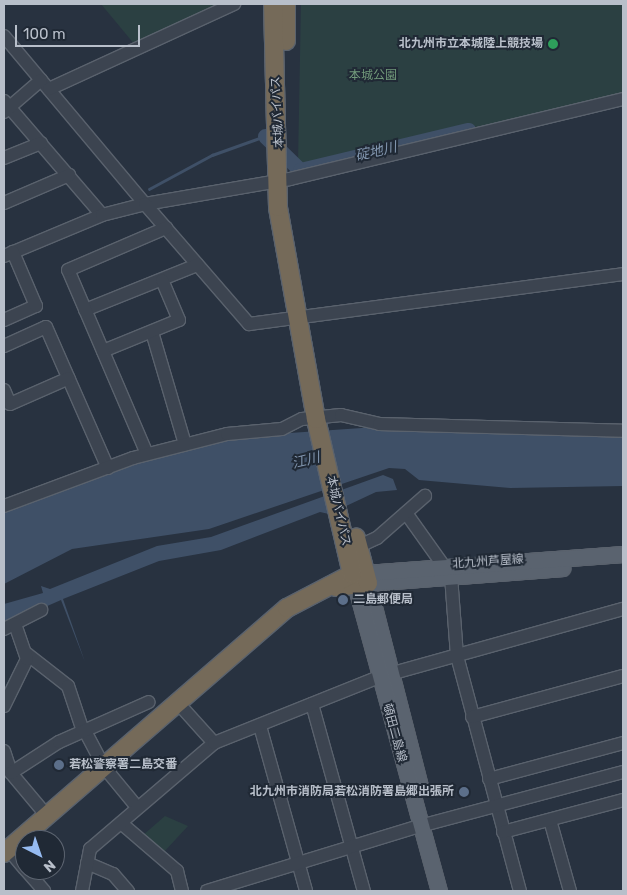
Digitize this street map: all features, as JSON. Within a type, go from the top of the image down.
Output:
[{"type":"highway","name":"本城バイパス","points":[[273,4],[284,179],[302,315],[320,418],[360,578]]},
{"type":"highway","name":"本城バイパス","points":[[282,145],[286,4]]},
{"type":"highway","points":[[41,830],[181,706],[287,608],[360,578]]},
{"type":"highway","points":[[11,852],[47,816],[107,770]]},
{"type":"main road","name":"北九州芦屋線","points":[[360,578],[623,554]]},
{"type":"main road","name":"北九州芦屋線","points":[[448,570],[623,564]]},
{"type":"main road","name":"頓田二島線","points":[[360,578],[425,825],[439,891]]},
{"type":"main road","name":"頓田二島線","points":[[425,825],[449,891]]},
{"type":"street","points":[[102,214],[41,143],[6,107],[45,84],[234,4]]},
{"type":"street","points":[[4,36],[248,324],[302,315],[623,274]]},
{"type":"street","points":[[4,320],[36,306],[9,254],[102,214],[145,204],[284,179],[623,100]]},
{"type":"street","points":[[4,158],[41,143]]},
{"type":"street","points":[[4,203],[68,175]]},
{"type":"street","points":[[147,454],[68,270],[166,228]]},
{"type":"street","points":[[85,310],[197,265]]},
{"type":"street","points":[[103,352],[179,320],[162,280]]},
{"type":"street","points":[[4,346],[46,327],[108,468]]},
{"type":"street","points":[[152,332],[185,444]]},
{"type":"street","points":[[4,390],[10,404],[69,378]]},
{"type":"street","points":[[4,506],[147,454],[227,434],[282,429],[320,418],[379,424],[623,431]]},
{"type":"street","points":[[353,550],[406,513],[425,496]]},
{"type":"street","points":[[406,513],[448,570],[457,656],[520,891]]},
{"type":"street","points":[[82,891],[90,849],[214,743],[385,675],[623,609]]},
{"type":"street","points":[[41,610],[9,627],[26,654],[68,686],[84,731],[107,770],[137,807]]},
{"type":"street","points":[[4,706],[26,654]]},
{"type":"street","points":[[472,717],[623,676]]},
{"type":"street","points":[[7,769],[84,731],[150,702]]},
{"type":"street","points":[[312,704],[364,891]]},
{"type":"street","points":[[181,706],[214,743]]},
{"type":"street","points":[[260,726],[306,891]]},
{"type":"street","points":[[489,779],[623,742]]},
{"type":"street","points":[[4,751],[7,769],[47,816]]},
{"type":"street","points":[[207,891],[298,861],[496,805],[623,772]]},
{"type":"street","points":[[503,832],[623,800]]},
{"type":"street","points":[[550,820],[570,891]]},
{"type":"street","points":[[121,823],[177,871],[182,891]]},
{"type":"street","points":[[87,863],[113,874],[128,891]]},
{"type":"street","points":[[35,880],[44,891]]},
{"type":"green space","points":[[101,4],[234,4],[140,51]]},
{"type":"green space","name":"本城公園","points":[[301,4],[623,4],[623,93],[304,167],[298,164]]},
{"type":"green space","points":[[165,816],[188,826],[163,853],[142,836]]},
{"type":"water","name":"江川","points":[[376,427],[623,436],[623,486],[510,488],[419,480],[405,469],[389,468],[209,529],[72,549],[4,584],[4,511],[134,462],[219,438]]},
{"type":"water","points":[[383,475],[393,479],[397,490],[376,492],[329,514],[320,512],[221,550],[159,561],[63,599],[85,662],[61,600],[4,625],[4,604],[43,593],[41,586],[50,589],[157,546],[211,537]]},
{"type":"waterway","name":"碇地川","points":[[265,136],[300,170],[468,130]]},
{"type":"waterway","name":"碇地川","points":[[149,189],[212,155],[265,136]]},
{"type":"place","name":"北九州市立本城陸上競技場","points":[[553,44]]},
{"type":"place","name":"二島郵便局","points":[[343,600]]},
{"type":"place","name":"若松警察署二島交番","points":[[59,765]]},
{"type":"place","name":"北九州市消防局若松消防署島郷出張所","points":[[464,792]]}]
